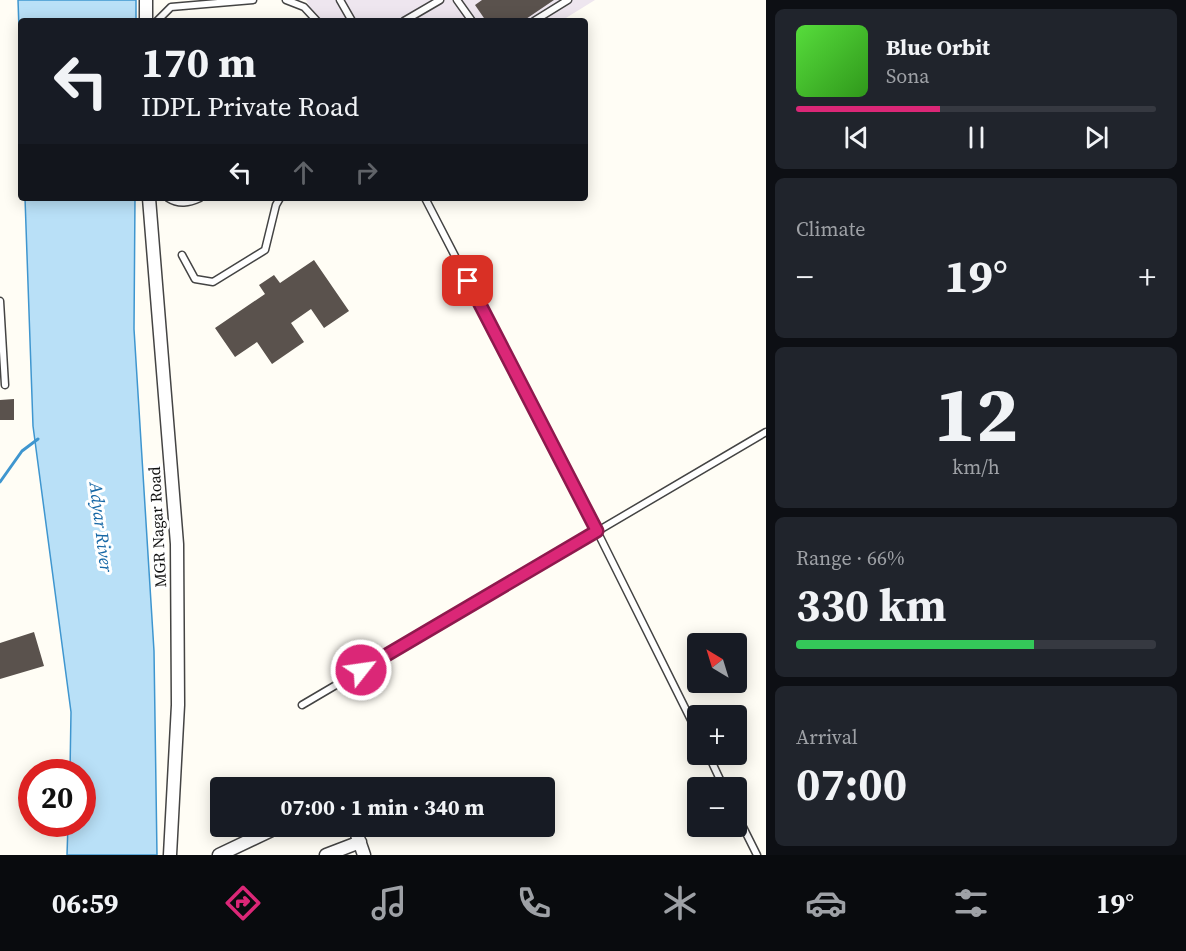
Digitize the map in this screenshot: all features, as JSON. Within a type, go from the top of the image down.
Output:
[{"type":"street","points":[[146,0],[146,18]]},
{"type":"street","name":"MGR Nagar Road","points":[[149,201],[177,544],[178,705],[170,855]]},
{"type":"street","points":[[219,855],[257,837]]},
{"type":"street","points":[[358,837],[364,855]]},
{"type":"street","points":[[326,855],[360,842]]},
{"type":"lane","points":[[160,18],[171,7],[253,0]]},
{"type":"lane","points":[[286,0],[304,7],[314,18]]},
{"type":"lane","points":[[340,0],[350,18]]},
{"type":"lane","points":[[409,18],[440,0]]},
{"type":"lane","points":[[457,0],[470,18]]},
{"type":"lane","points":[[539,18],[568,0]]},
{"type":"lane","points":[[174,201],[186,203],[192,201]]},
{"type":"lane","points":[[182,255],[195,279],[213,282],[265,250],[278,201]]},
{"type":"lane","points":[[426,201],[597,531],[687,712]]},
{"type":"lane","points":[[0,300],[5,385]]},
{"type":"lane","points":[[302,705],[766,432]]},
{"type":"lane","points":[[747,835],[757,855]]},
{"type":"shaded area","points":[[306,0],[595,0],[566,18],[315,18]]},
{"type":"water","points":[[18,0],[136,0],[136,18],[19,18]]},
{"type":"water","name":"Adyar River","points":[[25,201],[135,201],[134,329],[154,651],[157,855],[67,855],[68,837],[96,837],[96,759],[70,759],[71,712],[33,426]]},
{"type":"building","points":[[482,0],[554,0],[527,18],[484,18],[475,5]]},
{"type":"building","points":[[314,260],[349,311],[324,328],[311,309],[291,323],[304,342],[272,364],[257,342],[235,357],[215,328],[265,294],[259,285],[274,275],[280,283]]},
{"type":"building","points":[[14,399],[14,420],[0,420],[0,400]]},
{"type":"building","points":[[34,632],[44,666],[0,679],[0,643]]},
{"type":"waterway","points":[[0,482],[22,451],[38,439]]},
{"type":"route","points":[[361,670],[597,531],[468,281]]}]
